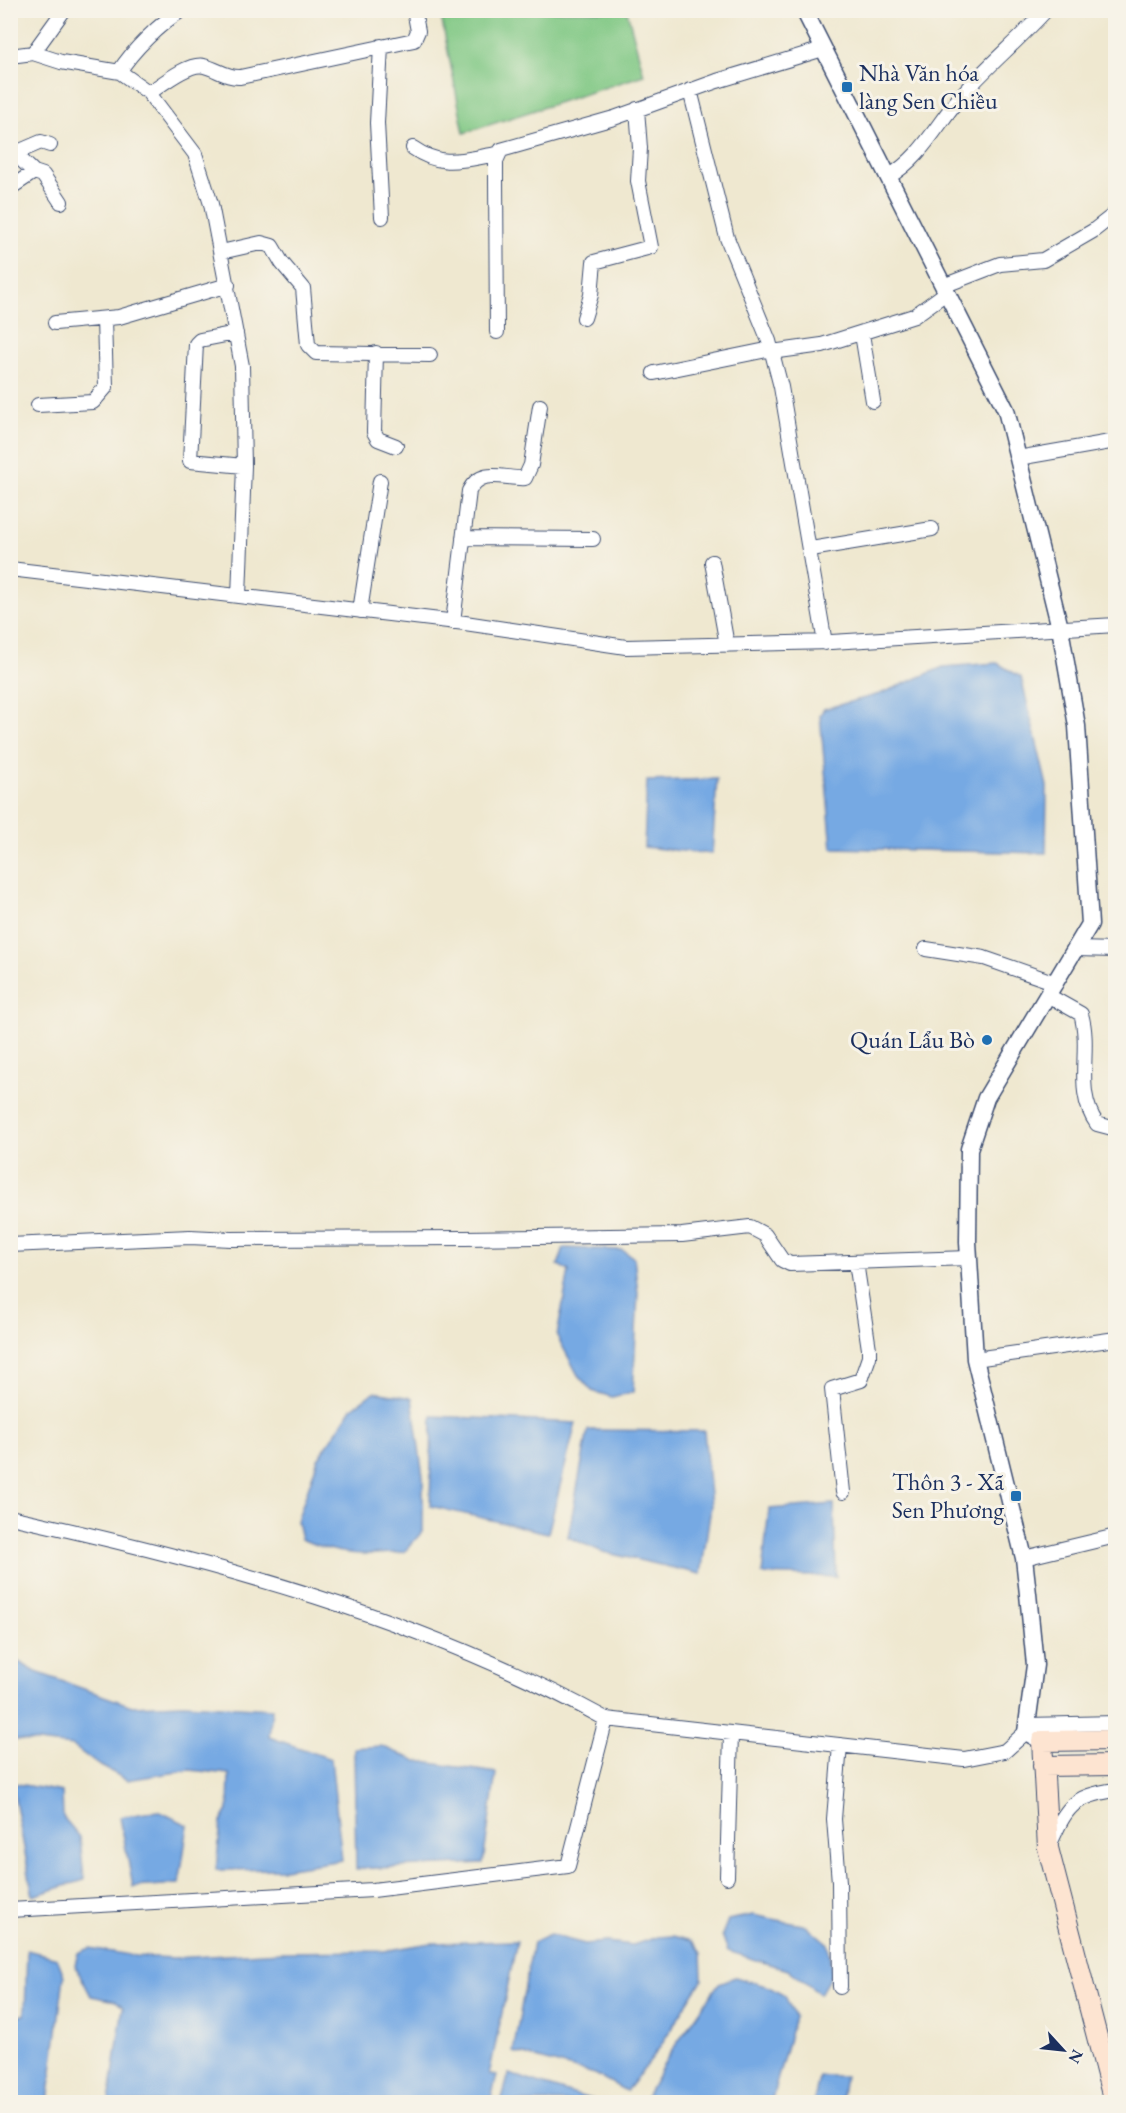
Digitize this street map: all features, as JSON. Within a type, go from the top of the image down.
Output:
[{"type":"main road","points":[[1114,2103],[1048,1848],[1043,1766],[1032,1733],[1116,1740]]},
{"type":"main road","points":[[1043,1766],[1116,1765]]},
{"type":"street","points":[[33,53],[64,10]]},
{"type":"street","points":[[119,72],[135,51],[171,16],[182,10]]},
{"type":"street","points":[[148,93],[176,75],[196,66],[203,65],[233,78],[414,40],[417,37],[414,10]]},
{"type":"street","points":[[804,10],[1006,410],[1060,628],[1077,726],[1090,924],[986,1098],[969,1149],[969,1258],[975,1359],[1024,1558],[1035,1665],[1032,1733]]},
{"type":"street","points":[[888,177],[906,166],[927,144],[961,96],[1046,10]]},
{"type":"street","points":[[381,46],[377,123],[382,217]]},
{"type":"street","points":[[413,148],[428,159],[446,162],[498,154],[501,150],[614,118],[690,90],[823,49]]},
{"type":"street","points":[[10,56],[33,53],[61,62],[119,72],[148,93],[195,154],[211,204],[242,366],[244,466],[239,596]]},
{"type":"street","points":[[690,90],[727,238],[748,283],[772,350],[811,549],[825,642]]},
{"type":"street","points":[[584,318],[591,295],[594,262],[651,247],[638,181],[640,148],[637,108]]},
{"type":"street","points":[[50,145],[36,142],[12,152],[34,172],[43,175],[61,202]]},
{"type":"street","points":[[497,332],[498,154]]},
{"type":"street","points":[[10,188],[34,172]]},
{"type":"street","points":[[654,373],[772,350],[822,345],[914,316],[945,290],[1000,264],[1043,260],[1093,231],[1116,213]]},
{"type":"street","points":[[221,252],[261,243],[272,246],[282,263],[303,288],[306,336],[312,351],[430,355]]},
{"type":"street","points":[[56,323],[104,320],[228,285]]},
{"type":"street","points":[[38,405],[93,402],[102,394],[106,387],[104,320]]},
{"type":"street","points":[[236,333],[196,344],[190,461],[244,466]]},
{"type":"street","points":[[862,334],[873,401]]},
{"type":"street","points":[[376,353],[374,432],[378,439],[396,446]]},
{"type":"street","points":[[453,622],[472,484],[500,474],[522,479],[528,474],[540,406]]},
{"type":"street","points":[[1018,458],[1116,441]]},
{"type":"street","points":[[360,611],[380,481]]},
{"type":"street","points":[[811,549],[932,529]]},
{"type":"street","points":[[463,538],[593,539]]},
{"type":"street","points":[[712,562],[727,645]]},
{"type":"street","points":[[10,569],[453,622],[626,647],[825,642],[1116,625]]},
{"type":"street","points":[[926,948],[984,958],[1053,989],[1081,1014],[1083,1095],[1090,1114],[1097,1124],[1116,1129]]},
{"type":"street","points":[[1076,949],[1116,950]]},
{"type":"street","points":[[10,1245],[190,1237],[231,1239],[464,1238],[682,1234],[750,1227],[765,1235],[784,1262],[798,1264],[969,1258]]},
{"type":"street","points":[[843,1492],[832,1389],[861,1380],[869,1357],[856,1262]]},
{"type":"street","points":[[975,1359],[1116,1339]]},
{"type":"street","points":[[10,1517],[242,1573],[382,1617],[544,1685],[606,1719],[964,1759],[1005,1751],[1032,1733],[1116,1723]]},
{"type":"street","points":[[1024,1558],[1116,1536]]},
{"type":"street","points":[[10,1910],[373,1890],[568,1866],[606,1719]]},
{"type":"street","points":[[727,1877],[731,1732]]},
{"type":"street","points":[[840,1745],[834,1819],[839,1882],[840,1987]]},
{"type":"street","points":[[1048,1848],[1064,1815],[1077,1799],[1116,1790]]},
{"type":"green space","points":[[440,11],[627,11],[644,75],[464,133]]},
{"type":"water","points":[[997,663],[1021,677],[1047,786],[1046,853],[832,848],[820,715],[824,709],[880,694],[943,667]]},
{"type":"water","points":[[717,779],[712,854],[644,847],[647,781]]},
{"type":"water","points":[[564,1248],[622,1250],[634,1258],[638,1293],[633,1392],[612,1397],[592,1391],[578,1375],[557,1336],[569,1271],[558,1265]]},
{"type":"water","points":[[374,1392],[412,1398],[423,1477],[423,1531],[404,1552],[389,1553],[339,1552],[301,1539],[297,1521],[318,1459],[352,1408]]},
{"type":"water","points":[[432,1416],[576,1423],[548,1533],[430,1506]]},
{"type":"water","points":[[588,1430],[704,1431],[711,1506],[701,1574],[603,1552],[568,1537]]},
{"type":"water","points":[[834,1504],[836,1577],[762,1574],[769,1509]]},
{"type":"water","points":[[10,1657],[36,1672],[132,1706],[184,1704],[272,1709],[269,1737],[331,1759],[342,1860],[284,1869],[216,1870],[221,1822],[228,1810],[229,1774],[190,1770],[127,1780],[97,1764],[73,1746],[11,1739]]},
{"type":"water","points":[[381,1746],[417,1761],[496,1773],[483,1863],[356,1869],[354,1748]]},
{"type":"water","points":[[12,1783],[62,1792],[63,1817],[80,1837],[84,1880],[33,1896]]},
{"type":"water","points":[[158,1811],[188,1825],[179,1884],[133,1887],[120,1817]]},
{"type":"water","points":[[753,1915],[807,1926],[828,1944],[832,1973],[820,1994],[788,1970],[728,1951],[722,1935],[728,1920]]},
{"type":"water","points":[[550,1935],[585,1944],[606,1942],[633,1945],[657,1937],[673,1936],[692,1941],[701,1953],[702,1980],[652,2059],[626,2091],[595,2074],[513,2052],[533,1942]]},
{"type":"water","points":[[517,1941],[489,2075],[497,2076],[490,2102],[109,2102],[123,2007],[116,2001],[91,1996],[75,1965],[78,1953],[90,1948],[135,1956],[174,1958],[281,1952],[384,1951],[430,1943]]},
{"type":"water","points":[[27,1950],[57,1958],[64,1976],[48,2102],[11,2102],[11,2017],[25,2015]]},
{"type":"water","points":[[735,1977],[769,1987],[785,1996],[795,2017],[771,2102],[643,2102],[669,2055],[719,1983]]},
{"type":"water","points":[[509,2074],[599,2102],[501,2102]]},
{"type":"water","points":[[819,2076],[845,2076],[841,2102],[814,2102]]},
{"type":"place","name":"Nhà Văn hóa làng Sen Chiều","points":[[847,87]]},
{"type":"place","name":"Quán Lẩu Bò","points":[[987,1040]]},
{"type":"place","name":"Thôn 3 - Xã Sen Phương","points":[[1016,1496]]}]
